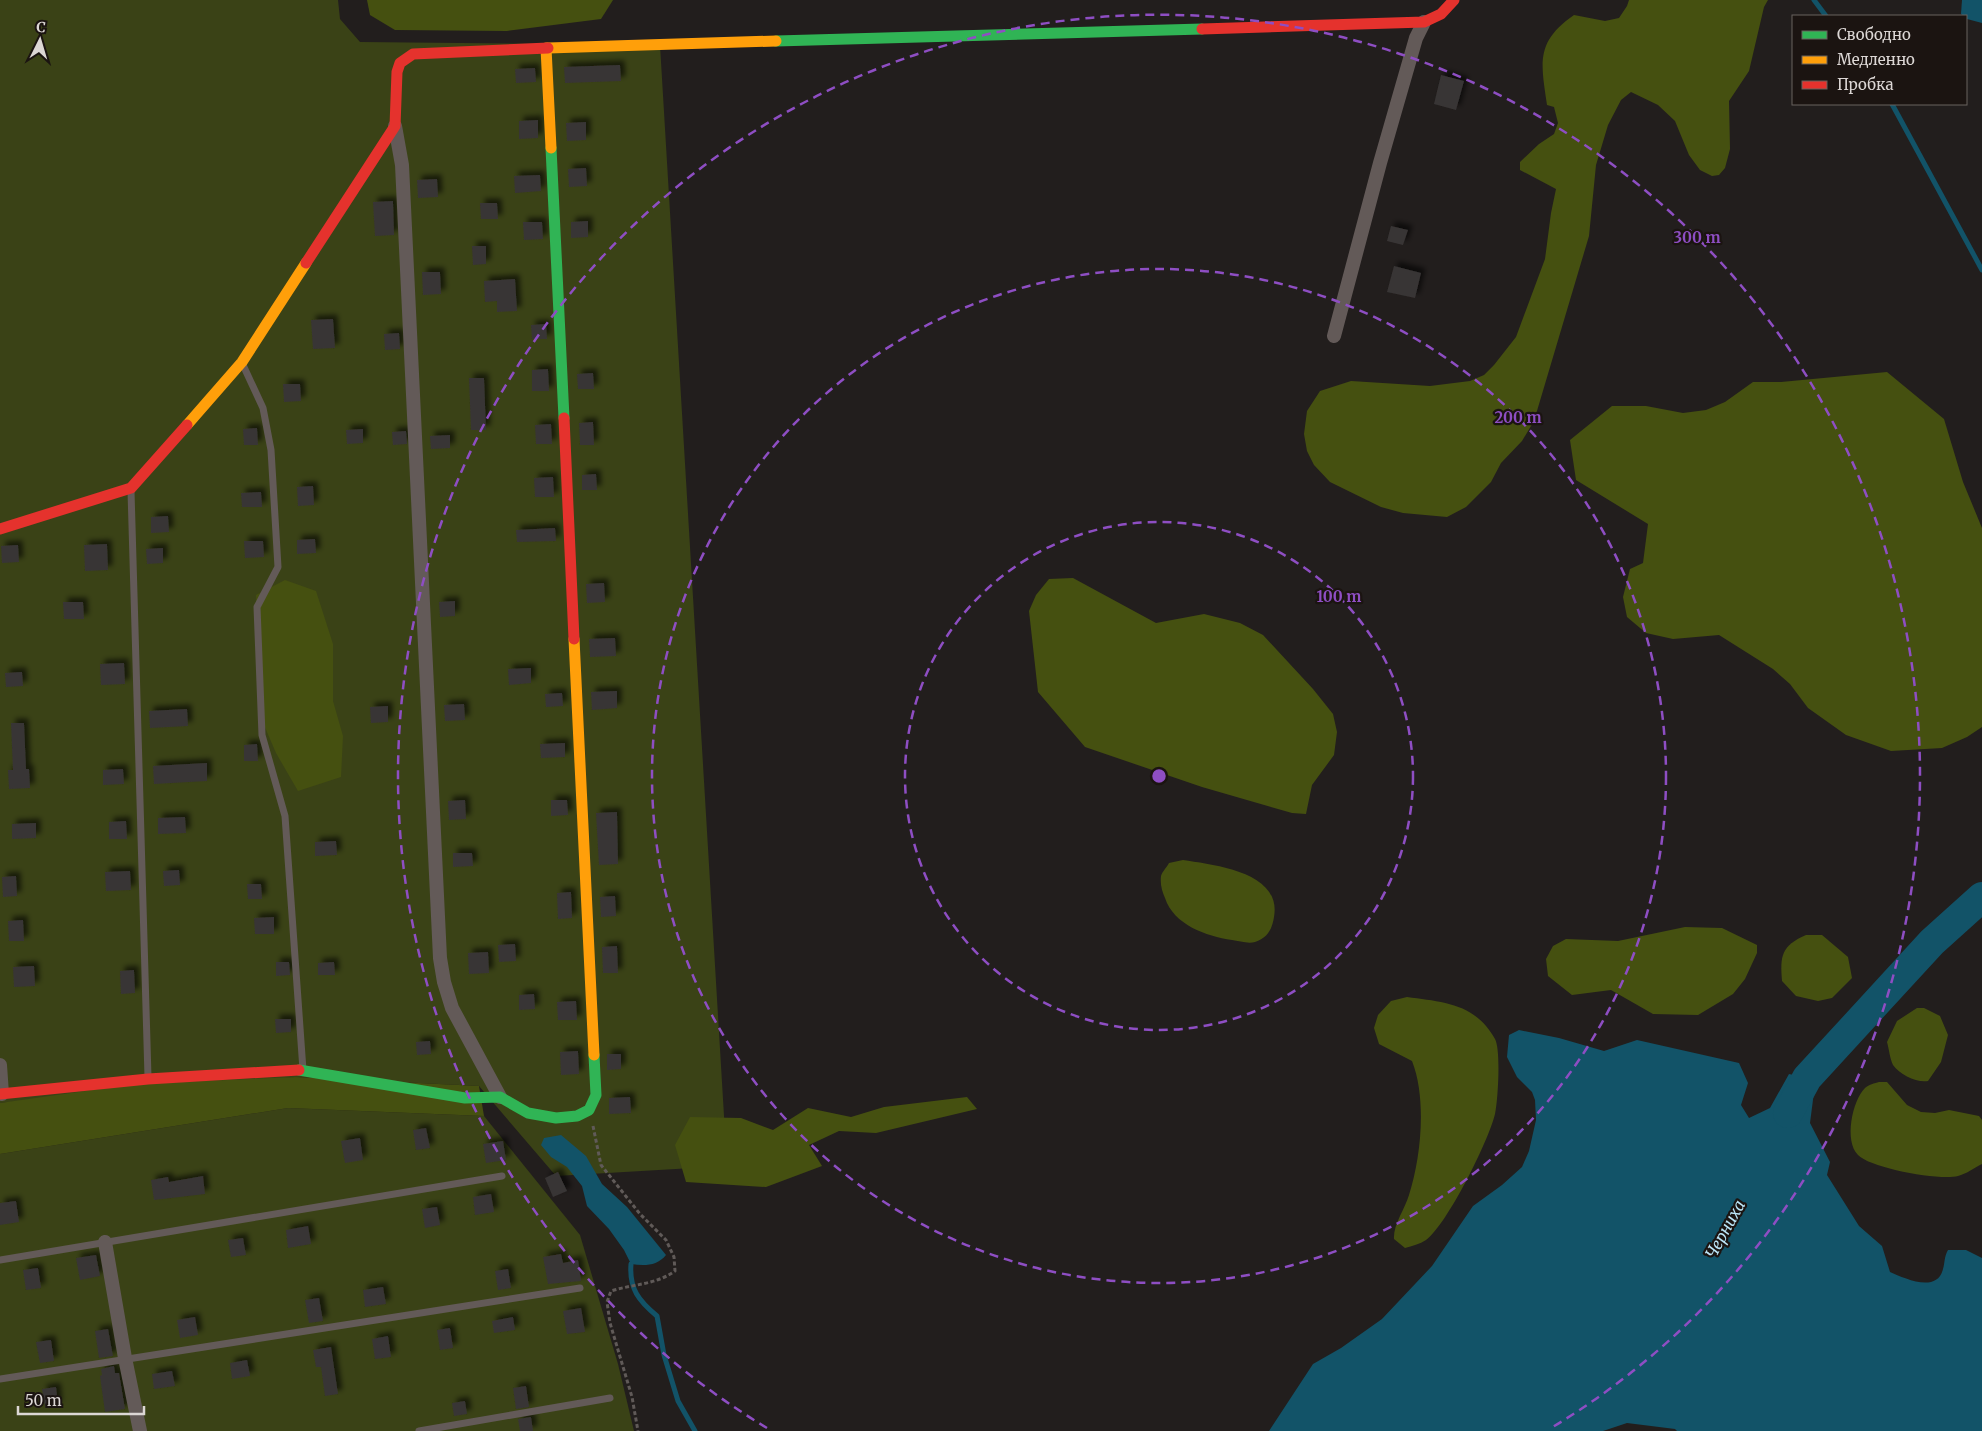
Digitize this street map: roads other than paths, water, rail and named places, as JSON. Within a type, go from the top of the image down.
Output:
[{"type":"street","points":[[500,1097],[452,1008],[444,982],[440,958],[402,165],[395,126],[397,72],[400,63],[406,57],[413,54],[546,48],[1424,22],[1435,18],[1445,11],[1454,0]]},
{"type":"street","points":[[1334,336],[1380,163],[1416,38],[1424,22]]},
{"type":"street","points":[[0,1065],[1,1094],[148,1078],[303,1070],[465,1098],[500,1097],[528,1113],[556,1118],[577,1116],[589,1110],[596,1095],[546,48]]},
{"type":"street","points":[[0,528],[130,488],[242,362],[395,126]]},
{"type":"street","points":[[105,1242],[140,1431]]},
{"type":"lane","points":[[242,362],[263,408],[271,450],[278,567],[257,607],[262,735],[285,816],[303,1070]]},
{"type":"lane","points":[[130,488],[148,1078]]},
{"type":"lane","points":[[0,1260],[502,1176]]},
{"type":"lane","points":[[0,1379],[580,1288]]},
{"type":"lane","points":[[419,1431],[610,1398]]},
{"type":"water","points":[[1962,0],[1982,0],[1982,23],[1967,19],[1967,15],[1961,14]]},
{"type":"water","points":[[1519,1030],[1559,1038],[1604,1051],[1637,1040],[1739,1063],[1748,1083],[1741,1105],[1749,1118],[1770,1108],[1789,1074],[1807,1078],[1814,1092],[1810,1123],[1830,1162],[1827,1175],[1859,1226],[1882,1246],[1890,1272],[1911,1280],[1927,1283],[1940,1277],[1948,1250],[1966,1250],[1982,1258],[1982,1431],[1677,1431],[1675,1429],[1627,1423],[1603,1431],[1269,1431],[1313,1364],[1341,1348],[1382,1319],[1432,1266],[1473,1206],[1502,1185],[1522,1167],[1529,1151],[1536,1120],[1535,1100],[1532,1092],[1517,1077],[1507,1057],[1509,1035]]},
{"type":"water","points":[[561,1135],[586,1156],[602,1184],[627,1207],[666,1255],[662,1259],[650,1264],[631,1264],[624,1250],[609,1229],[587,1206],[582,1186],[567,1167],[551,1157],[541,1145],[544,1138]]},
{"type":"waterway","points":[[1814,0],[1825,15]]},
{"type":"waterway","points":[[1893,105],[1982,270]]},
{"type":"waterway","name":"Черниха","points":[[1788,1113],[1807,1078],[1932,942],[1982,897]]},
{"type":"waterway","points":[[631,1264],[632,1281],[636,1294],[657,1316],[664,1355],[678,1401],[695,1431]]}]
